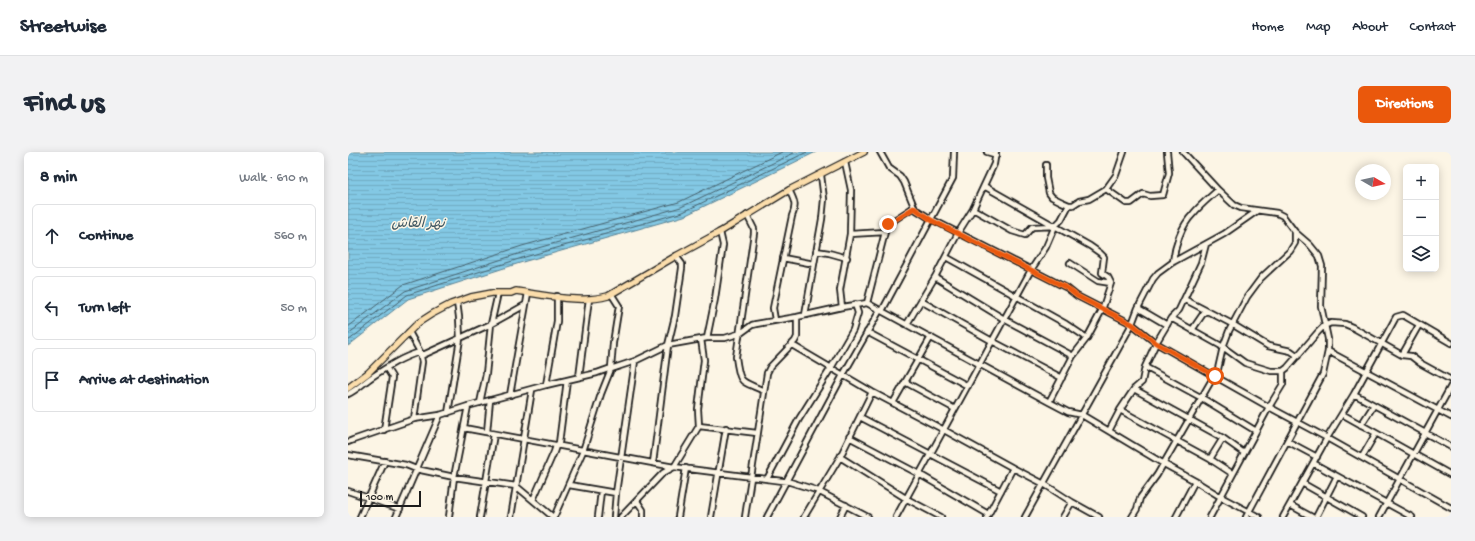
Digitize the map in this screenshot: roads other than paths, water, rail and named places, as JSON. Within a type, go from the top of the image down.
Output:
[{"type":"main road","points":[[348,388],[368,373],[422,320],[457,302],[471,297],[498,293],[511,293],[516,291],[589,299],[603,298],[612,295],[623,287],[720,232],[789,190],[864,152]]},
{"type":"street","points":[[880,152],[889,168],[900,176],[904,182],[914,208],[931,220],[958,232],[1067,288],[1077,296],[1102,310],[1132,324],[1156,343],[1451,508]]},
{"type":"street","points":[[767,517],[843,375],[881,310],[953,178],[954,152]]},
{"type":"street","points":[[907,324],[935,277],[958,232],[973,209],[984,186],[996,154],[987,152]]},
{"type":"street","points":[[1046,165],[1049,193],[1052,197],[1069,205],[1074,205],[1079,200],[1089,199],[1106,189],[1116,175],[1124,152]]},
{"type":"street","points":[[1106,189],[1126,203],[1130,203],[1143,194],[1150,196],[1163,195],[1169,173],[1167,152]]},
{"type":"street","points":[[1183,152],[1234,205],[1241,208],[1277,213],[1283,216],[1295,232],[1320,256],[1322,266],[1321,306],[1324,326],[1328,339],[1328,351],[1323,374],[1288,442],[1246,517]]},
{"type":"street","points":[[842,307],[840,290],[847,258],[850,234],[851,190],[845,162]]},
{"type":"street","points":[[805,315],[824,199],[820,175]]},
{"type":"street","points":[[984,186],[1090,246],[1104,257],[1102,273],[1108,277],[1111,284],[1102,310],[1086,338],[1073,356],[1049,402]]},
{"type":"street","points":[[775,320],[773,308],[782,258],[795,209],[795,202],[789,190]]},
{"type":"street","points":[[1173,262],[1176,246],[1186,223],[1193,214],[1218,190]]},
{"type":"street","points":[[896,517],[1031,270],[1046,247],[1055,226],[1061,220],[1069,205]]},
{"type":"street","points":[[867,303],[888,224],[914,208]]},
{"type":"street","points":[[973,209],[1012,230],[1025,235],[1032,227],[1055,226]]},
{"type":"street","points":[[1025,517],[1132,324],[1138,308],[1153,279],[1158,273],[1173,262],[1224,234],[1257,210]]},
{"type":"street","points":[[747,215],[754,229],[754,233],[741,334],[736,352],[740,378],[744,382],[764,391]]},
{"type":"street","points":[[707,338],[715,299],[723,245],[720,232]]},
{"type":"street","points":[[850,234],[885,232]]},
{"type":"street","points":[[1132,517],[1137,509],[1140,498],[1164,464],[1215,376],[1222,357],[1223,347],[1232,324],[1253,288],[1278,261],[1290,251],[1295,243],[1295,232]]},
{"type":"street","points":[[1109,431],[1120,410],[1134,389],[1142,382],[1145,367],[1156,343],[1171,318],[1179,310],[1199,267],[1206,244]]},
{"type":"street","points":[[816,251],[847,258]]},
{"type":"street","points":[[653,463],[668,345],[675,316],[682,268],[682,264],[676,256]]},
{"type":"street","points":[[946,257],[1066,324],[1086,338]]},
{"type":"street","points":[[782,258],[814,264]]},
{"type":"street","points":[[1070,262],[1098,281],[1111,284]]},
{"type":"street","points":[[935,277],[1004,319],[1073,356]]},
{"type":"street","points":[[480,403],[486,374],[491,324],[498,293]]},
{"type":"street","points":[[510,395],[528,293]]},
{"type":"street","points":[[348,455],[406,465],[416,469],[454,477],[516,486],[554,517],[583,451],[611,368],[613,343],[620,306],[612,295]]},
{"type":"street","points":[[546,385],[557,321],[557,296]]},
{"type":"street","points":[[579,377],[589,299]]},
{"type":"street","points":[[1184,299],[1232,324],[1268,346],[1290,351],[1298,356]]},
{"type":"street","points":[[921,301],[1062,378]]},
{"type":"street","points":[[448,413],[460,339],[457,302]]},
{"type":"street","points":[[348,442],[414,419],[448,413],[490,400],[597,373],[634,361],[668,345],[707,338],[725,338],[741,334],[752,325],[867,303],[1068,412],[1082,415],[1164,464],[1195,480],[1221,497],[1259,517]]},
{"type":"street","points":[[767,479],[799,419],[853,330],[858,313],[856,304]]},
{"type":"street","points":[[348,394],[403,358],[420,352],[423,355],[460,339],[525,305]]},
{"type":"street","points":[[1138,308],[1166,326]]},
{"type":"street","points":[[1192,330],[1205,311]]},
{"type":"street","points":[[1283,517],[1327,438],[1354,394],[1396,317],[1403,315],[1451,344]]},
{"type":"street","points":[[745,517],[752,478],[757,433],[769,370],[792,345],[797,337],[797,316]]},
{"type":"street","points":[[1171,318],[1223,347],[1245,363],[1265,370],[1283,371],[1324,326],[1331,323],[1345,324],[1402,355],[1411,356],[1420,363],[1451,380]]},
{"type":"street","points":[[1402,355],[1419,325]]},
{"type":"street","points":[[409,332],[420,352],[421,367],[414,419]]},
{"type":"street","points":[[868,332],[968,386]]},
{"type":"street","points":[[893,403],[931,337]]},
{"type":"street","points":[[621,517],[663,473],[674,467],[699,426],[698,409],[704,360],[701,339]]},
{"type":"street","points":[[792,345],[872,392],[1044,484],[1099,517]]},
{"type":"street","points":[[1328,351],[1451,417]]},
{"type":"street","points":[[614,517],[634,361]]},
{"type":"street","points":[[1145,367],[1202,398],[1256,431]]},
{"type":"street","points":[[384,430],[392,377],[387,369]]},
{"type":"street","points":[[1210,517],[1269,407],[1283,384],[1283,371]]},
{"type":"street","points":[[534,500],[556,446],[559,443],[567,380]]},
{"type":"street","points":[[905,382],[955,409]]},
{"type":"street","points":[[1379,517],[1451,386]]},
{"type":"street","points":[[1134,389],[1223,438],[1244,453]]},
{"type":"street","points":[[511,517],[532,390]]},
{"type":"street","points":[[804,517],[840,457],[872,392]]},
{"type":"street","points":[[1354,394],[1451,448]]},
{"type":"street","points":[[487,432],[490,400]]},
{"type":"street","points":[[449,517],[454,477],[468,406]]},
{"type":"street","points":[[1361,425],[1374,406]]},
{"type":"street","points":[[1120,410],[1210,459],[1233,474]]},
{"type":"street","points":[[1342,414],[1451,475]]},
{"type":"street","points":[[396,517],[440,415]]},
{"type":"street","points":[[860,417],[1001,491]]},
{"type":"street","points":[[699,426],[726,428],[757,433]]},
{"type":"street","points":[[464,428],[674,467],[752,478],[786,481],[819,491],[868,517]]},
{"type":"street","points":[[711,517],[726,428]]},
{"type":"street","points":[[1362,457],[1376,433]]},
{"type":"street","points":[[480,517],[494,434]]},
{"type":"street","points":[[849,437],[919,474],[987,515],[1013,468]]},
{"type":"street","points":[[1210,459],[1223,438]]},
{"type":"street","points":[[1288,442],[1317,457]]},
{"type":"street","points":[[840,457],[941,517]]},
{"type":"street","points":[[360,517],[385,461]]},
{"type":"street","points":[[1313,464],[1412,517]]},
{"type":"street","points":[[678,517],[686,468]]},
{"type":"street","points":[[1316,517],[1337,476]]},
{"type":"street","points":[[1176,517],[1195,480]]},
{"type":"street","points":[[1302,483],[1362,517]]},
{"type":"street","points":[[569,485],[616,493]]},
{"type":"street","points":[[348,491],[400,509]]},
{"type":"street","points":[[598,517],[601,491]]},
{"type":"street","points":[[637,501],[643,512],[643,517]]},
{"type":"street","points":[[1063,517],[1072,502]]},
{"type":"street","points":[[840,517],[846,505]]},
{"type":"street","points":[[1290,505],[1312,517]]},
{"type":"water","name":"نهر القاش","points":[[348,152],[816,152],[684,216],[526,261],[408,299],[348,346]]}]
